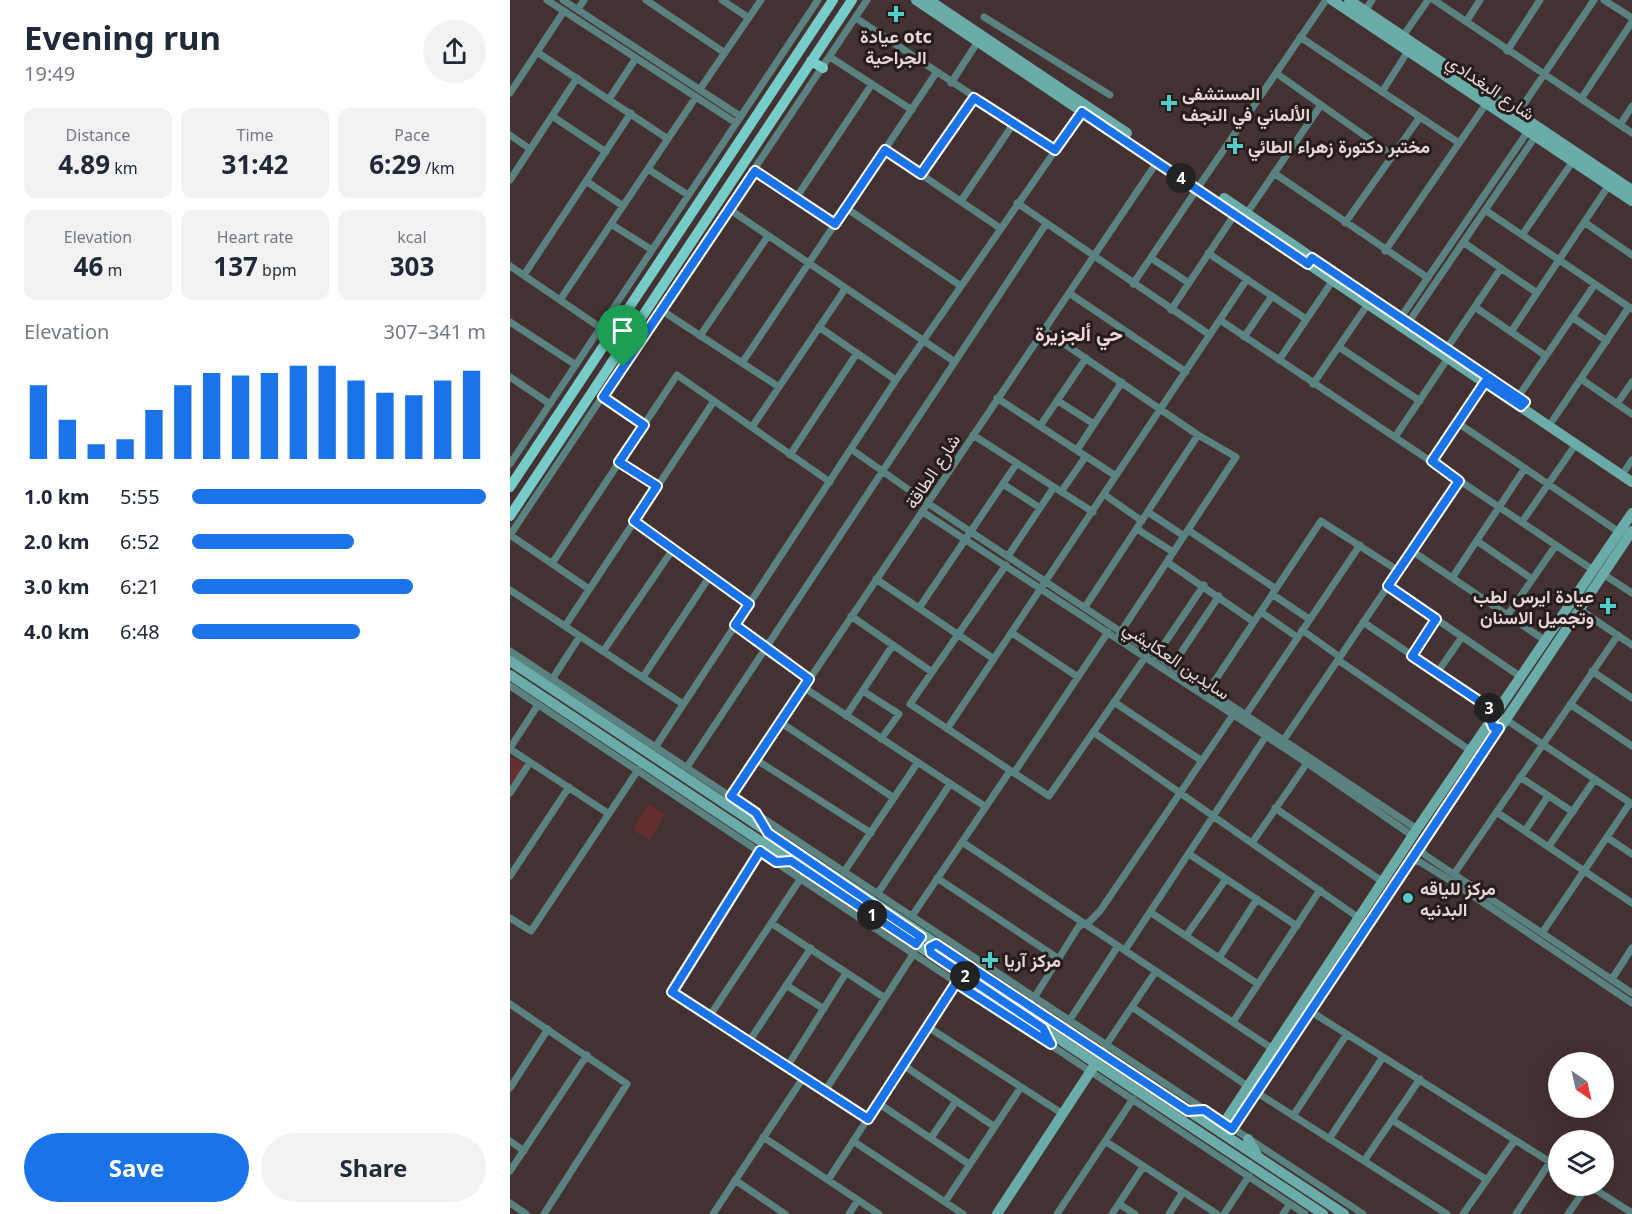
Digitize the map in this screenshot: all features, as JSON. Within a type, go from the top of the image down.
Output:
[{"type":"main road","points":[[510,493],[523,467],[833,0]]},
{"type":"main road","points":[[510,516],[515,502],[618,364],[762,134],[852,0]]},
{"type":"main road","points":[[811,61],[823,68]]},
{"type":"main road","points":[[770,94],[775,104],[783,102]]},
{"type":"main road","points":[[748,127],[757,125],[762,134]]},
{"type":"main road","points":[[512,479],[523,467]]},
{"type":"street","points":[[547,0],[736,123]]},
{"type":"street","points":[[563,0],[740,116]]},
{"type":"street","points":[[578,9],[584,0]]},
{"type":"street","points":[[646,0],[725,53]]},
{"type":"street","points":[[722,0],[749,18]]},
{"type":"street","points":[[700,89],[761,0]]},
{"type":"street","points":[[589,589],[553,562],[510,535],[603,397],[618,364],[661,310],[867,0]]},
{"type":"street","points":[[916,0],[1157,162],[1247,213],[1314,263],[1332,280],[1526,405],[1576,444],[1632,482]]},
{"type":"street","points":[[929,0],[1199,186],[1235,214],[1405,320],[1485,382],[1630,467]]},
{"type":"street","points":[[1133,284],[1326,0]]},
{"type":"street","name":"شارع البغدادي","points":[[1332,0],[1403,36],[1632,190]]},
{"type":"street","name":"شارع البغدادي","points":[[1349,0],[1365,11],[1408,51],[1632,201]]},
{"type":"street","points":[[1365,11],[1372,0]]},
{"type":"street","points":[[1403,36],[1428,0]]},
{"type":"street","points":[[1434,0],[1632,133]]},
{"type":"street","points":[[1466,22],[1480,0]]},
{"type":"street","points":[[1507,51],[1540,0]]},
{"type":"street","points":[[1518,113],[1594,0]]},
{"type":"street","points":[[1581,99],[1632,20],[1604,0]]},
{"type":"street","points":[[510,464],[817,1]]},
{"type":"street","points":[[510,93],[564,11]]},
{"type":"street","points":[[984,17],[1110,95]]},
{"type":"street","points":[[856,18],[1055,150]]},
{"type":"street","points":[[1300,37],[1459,143]]},
{"type":"street","points":[[951,83],[977,43]]},
{"type":"street","points":[[1382,92],[1408,51]]},
{"type":"street","points":[[537,52],[668,139]]},
{"type":"street","points":[[830,57],[912,110]]},
{"type":"street","points":[[609,99],[636,58]]},
{"type":"street","points":[[741,363],[936,73]]},
{"type":"street","points":[[1276,73],[1392,155]]},
{"type":"street","points":[[510,180],[577,78]]},
{"type":"street","points":[[796,198],[872,84]]},
{"type":"street","points":[[560,300],[696,97]]},
{"type":"street","points":[[921,174],[974,98]]},
{"type":"street","points":[[1385,251],[1486,104]]},
{"type":"street","points":[[1247,213],[1321,105]]},
{"type":"street","points":[[1620,125],[1632,106]]},
{"type":"street","points":[[656,746],[896,380],[1082,112]]},
{"type":"street","points":[[524,275],[631,113]]},
{"type":"street","points":[[552,116],[606,152]]},
{"type":"street","points":[[1345,223],[1420,117]]},
{"type":"street","points":[[961,201],[1014,123]]},
{"type":"street","points":[[1405,320],[1485,210],[1531,134]]},
{"type":"street","points":[[1405,320],[1428,278],[1531,134]]},
{"type":"street","points":[[510,135],[530,149]]},
{"type":"street","points":[[885,150],[1000,228]]},
{"type":"street","points":[[713,158],[724,165]]},
{"type":"street","name":"شارع الطاقة","points":[[731,796],[1157,162]]},
{"type":"street","points":[[1522,235],[1573,162]]},
{"type":"street","points":[[648,169],[688,195]]},
{"type":"street","points":[[755,171],[835,224]]},
{"type":"street","points":[[1274,173],[1385,251],[1428,278]]},
{"type":"street","points":[[586,181],[623,206]]},
{"type":"street","points":[[1511,332],[1609,185]]},
{"type":"street","points":[[1017,203],[1210,336]]},
{"type":"street","points":[[846,208],[961,286]]},
{"type":"street","points":[[729,209],[955,362]]},
{"type":"street","points":[[1485,210],[1631,308],[1553,420]]},
{"type":"street","points":[[1171,310],[1235,214]]},
{"type":"street","points":[[1584,222],[1632,255]]},
{"type":"street","points":[[611,224],[652,250]]},
{"type":"street","points":[[687,767],[1046,224]]},
{"type":"street","points":[[700,336],[768,236]]},
{"type":"street","points":[[1463,242],[1537,293]]},
{"type":"street","points":[[1208,253],[1306,319]]},
{"type":"street","points":[[1151,258],[1189,283]]},
{"type":"street","points":[[511,268],[601,328]]},
{"type":"street","points":[[1395,437],[1420,401],[1475,307],[1501,268]]},
{"type":"street","points":[[947,729],[1247,279]]},
{"type":"street","points":[[1279,360],[1332,280]]},
{"type":"street","points":[[1526,405],[1546,356],[1595,284]]},
{"type":"street","points":[[752,427],[845,289]]},
{"type":"street","points":[[1069,293],[1186,372]]},
{"type":"street","points":[[1244,337],[1272,296]]},
{"type":"street","points":[[1313,384],[1368,304]]},
{"type":"street","points":[[1475,307],[1546,356]]},
{"type":"street","points":[[661,310],[779,387]]},
{"type":"street","points":[[1572,317],[1606,341]]},
{"type":"street","points":[[1220,320],[1459,481],[1632,592]]},
{"type":"street","points":[[510,322],[576,365]]},
{"type":"street","points":[[819,327],[896,380]]},
{"type":"street","points":[[1044,330],[1198,435],[1236,457],[1119,634]]},
{"type":"street","points":[[1339,347],[1420,401]]},
{"type":"street","points":[[790,455],[857,353]]},
{"type":"street","points":[[1040,426],[1086,358]]},
{"type":"street","points":[[553,562],[676,375],[830,482]]},
{"type":"street","points":[[510,377],[550,404]]},
{"type":"street","points":[[1581,380],[1632,414]]},
{"type":"street","points":[[1077,450],[1122,382]]},
{"type":"street","points":[[1432,461],[1485,382]]},
{"type":"street","points":[[1617,404],[1632,382]]},
{"type":"street","points":[[603,397],[644,425]]},
{"type":"street","points":[[998,398],[1116,476]]},
{"type":"street","points":[[565,626],[714,401]]},
{"type":"street","points":[[1059,401],[1094,424]]},
{"type":"street","points":[[1458,423],[1628,535]]},
{"type":"street","points":[[973,435],[1093,512]]},
{"type":"street","points":[[1085,608],[1198,435]]},
{"type":"street","points":[[1522,522],[1576,444]]},
{"type":"street","name":"سايدين العكايشي","points":[[852,449],[928,504],[1085,608],[1146,656],[1208,691],[1266,736],[1415,833]]},
{"type":"street","points":[[1061,492],[1086,456]]},
{"type":"street","points":[[619,462],[657,486]]},
{"type":"street","points":[[919,608],[1017,463]]},
{"type":"street","points":[[1452,578],[1525,468]]},
{"type":"street","points":[[1283,741],[1459,481]]},
{"type":"street","points":[[1003,484],[1040,508]]},
{"type":"street","points":[[1008,556],[1054,487]]},
{"type":"street","points":[[1105,495],[1142,521]]},
{"type":"street","name":"سايدين العكايشي","points":[[923,512],[1108,632],[1119,634],[1172,666],[1233,715],[1244,718],[1283,741],[1415,833]]},
{"type":"street","points":[[1148,512],[1186,533],[1310,619]]},
{"type":"street","points":[[1498,721],[1521,677],[1546,641],[1628,535],[1632,513]]},
{"type":"street","points":[[634,521],[749,604]]},
{"type":"street","points":[[1208,691],[1321,521],[1360,544],[1397,570]]},
{"type":"street","points":[[1137,529],[1173,552]]},
{"type":"street","points":[[1477,541],[1532,579]]},
{"type":"street","points":[[1244,718],[1360,544]]},
{"type":"street","points":[[1507,615],[1556,545]]},
{"type":"street","points":[[604,650],[673,549]]},
{"type":"street","points":[[1412,551],[1546,641]]},
{"type":"street","points":[[1167,562],[1254,621]]},
{"type":"street","points":[[1006,565],[910,704],[1012,772],[1049,796],[1146,656]]},
{"type":"street","points":[[1359,924],[1422,851],[1486,737],[1579,609],[1598,572]]},
{"type":"street","points":[[643,677],[710,576]]},
{"type":"street","points":[[876,579],[994,660]]},
{"type":"street","points":[[1156,656],[1203,585]]},
{"type":"street","points":[[1388,586],[1521,677]]},
{"type":"street","points":[[510,590],[683,704]]},
{"type":"street","points":[[1172,666],[1219,596]]},
{"type":"street","points":[[1579,609],[1632,645]]},
{"type":"street","points":[[1261,612],[1339,658],[1471,751]]},
{"type":"street","points":[[851,616],[933,672]]},
{"type":"street","points":[[1412,656],[1436,619]]},
{"type":"street","points":[[1363,622],[1437,673],[1498,721],[1542,744],[1631,803],[1542,933]]},
{"type":"street","points":[[735,625],[809,679]]},
{"type":"street","points":[[912,916],[1108,632]]},
{"type":"street","points":[[1012,633],[1078,677]]},
{"type":"street","points":[[1454,874],[1618,635]]},
{"type":"street","points":[[554,678],[580,636]]},
{"type":"street","points":[[1437,673],[1462,637]]},
{"type":"street","points":[[846,716],[893,645]]},
{"type":"street","points":[[510,651],[1034,998],[1047,1018],[1051,1044]]},
{"type":"street","points":[[510,661],[605,731],[791,861],[917,944]]},
{"type":"street","points":[[1592,671],[1632,698]]},
{"type":"street","points":[[510,675],[605,731],[768,833],[917,944],[956,983],[1051,1044],[1127,1065],[1204,1110],[1363,1214]]},
{"type":"street","points":[[510,686],[801,878],[917,944],[933,949],[1047,1018],[1130,1085],[1315,1209],[1344,1214]]},
{"type":"street","points":[[803,687],[986,807]]},
{"type":"street","points":[[863,691],[899,714],[881,739]]},
{"type":"street","points":[[1114,702],[1202,761]]},
{"type":"street","points":[[1570,704],[1632,746]]},
{"type":"street","points":[[538,705],[510,748],[609,814]]},
{"type":"street","points":[[1034,998],[1079,926],[1089,922],[1100,911],[1233,715]]},
{"type":"street","points":[[780,723],[894,798]]},
{"type":"street","points":[[605,731],[628,728]]},
{"type":"street","points":[[605,731],[610,752]]},
{"type":"street","points":[[1093,732],[1320,890],[1359,924]]},
{"type":"street","points":[[1070,1021],[1121,948],[1150,912],[1266,736]]},
{"type":"street","points":[[1228,1126],[1252,1089],[1310,1011],[1383,882],[1415,833],[1471,751],[1486,737]]},
{"type":"street","points":[[755,759],[871,833]]},
{"type":"street","points":[[510,794],[530,762]]},
{"type":"street","points":[[844,872],[918,762]]},
{"type":"street","points":[[1252,843],[1307,763]]},
{"type":"street","points":[[510,918],[531,931],[638,770]]},
{"type":"street","points":[[1520,777],[1573,812]]},
{"type":"street","points":[[1549,846],[1595,779]]},
{"type":"street","points":[[878,893],[951,784]]},
{"type":"street","points":[[510,876],[569,788]]},
{"type":"street","points":[[1525,831],[1548,796]]},
{"type":"street","points":[[1275,808],[1383,882]]},
{"type":"street","points":[[756,813],[768,833]]},
{"type":"street","points":[[1498,813],[1632,903]]},
{"type":"street","points":[[1608,838],[1632,854]]},
{"type":"street","points":[[962,842],[1273,1049]]},
{"type":"street","points":[[760,851],[672,992],[868,1119]]},
{"type":"street","points":[[1422,851],[1632,993]]},
{"type":"street","points":[[1189,854],[1297,926]]},
{"type":"street","points":[[776,862],[791,861]]},
{"type":"street","points":[[1415,861],[1632,1002]]},
{"type":"street","points":[[709,1017],[801,878]]},
{"type":"street","points":[[938,879],[1059,959]]},
{"type":"street","points":[[1186,936],[1226,879]]},
{"type":"street","points":[[1233,1022],[1320,890]]},
{"type":"street","points":[[1219,958],[1257,899]]},
{"type":"street","points":[[1150,912],[1258,984]]},
{"type":"street","points":[[771,923],[885,998]]},
{"type":"street","points":[[825,1091],[917,944]]},
{"type":"street","points":[[1252,1089],[1273,1049],[1347,945]]},
{"type":"street","points":[[748,1043],[811,948]]},
{"type":"street","points":[[1612,980],[1632,948]]},
{"type":"street","points":[[1001,1212],[1156,971]]},
{"type":"street","points":[[786,1067],[846,973]]},
{"type":"street","points":[[828,1180],[956,983]]},
{"type":"street","points":[[786,985],[824,1009]]},
{"type":"street","points":[[510,1004],[627,1084],[544,1214]]},
{"type":"street","points":[[1132,1008],[1293,1116],[1447,1214]]},
{"type":"street","points":[[1310,1011],[1548,1161]]},
{"type":"street","points":[[1047,1018],[1070,1021],[1099,1058],[1113,1085],[1249,1176],[1298,1197]]},
{"type":"street","points":[[928,1027],[1063,1114]]},
{"type":"street","points":[[511,1086],[548,1029]]},
{"type":"street","points":[[1293,1116],[1347,1034]]},
{"type":"street","points":[[510,1171],[587,1055]]},
{"type":"street","points":[[1329,1139],[1383,1057]]},
{"type":"street","points":[[903,1065],[995,1127]]},
{"type":"street","points":[[1127,1065],[1188,1111],[1259,1158],[1298,1197]]},
{"type":"street","points":[[713,1214],[803,1078]]},
{"type":"street","points":[[1364,1161],[1420,1079]]},
{"type":"street","points":[[1113,1085],[1130,1085]]},
{"type":"street","points":[[945,1202],[1021,1087]]},
{"type":"street","points":[[1057,1214],[1133,1099]]},
{"type":"street","points":[[931,1138],[956,1101]]},
{"type":"street","points":[[878,1103],[969,1164]]},
{"type":"street","points":[[1188,1111],[1204,1110]]},
{"type":"street","points":[[1392,1120],[1487,1180]]},
{"type":"street","points":[[763,1137],[879,1214]]},
{"type":"street","points":[[1248,1139],[1259,1158]]},
{"type":"street","points":[[1464,1214],[1515,1140]]},
{"type":"street","points":[[510,1141],[524,1151]]},
{"type":"street","points":[[853,1141],[963,1214]]},
{"type":"street","points":[[1105,1141],[1216,1214]]},
{"type":"street","points":[[1216,1142],[1223,1158]]},
{"type":"street","points":[[1515,1214],[1548,1165]]},
{"type":"street","points":[[1112,1214],[1143,1167]]},
{"type":"street","points":[[1224,1214],[1249,1176]]},
{"type":"street","points":[[735,1180],[776,1211],[785,1214]]},
{"type":"street","points":[[1168,1214],[1183,1192]]},
{"type":"street","points":[[1568,1214],[1580,1196]]},
{"type":"street","points":[[1605,1196],[1632,1213]]},
{"type":"street","points":[[1283,1214],[1298,1197]]},
{"type":"street","points":[[849,1214],[858,1200]]},
{"type":"street","points":[[1119,1204],[1135,1214]]},
{"type":"street","points":[[512,1208],[526,1214]]},
{"type":"shaded area","points":[[510,756],[525,765],[510,787]]},
{"type":"shaded area","points":[[648,804],[665,814],[650,840],[632,830]]},
{"type":"place","name":"عيادة otc الجراحية","points":[[896,14]]},
{"type":"place","name":"المستشفى الألماني في النجف","points":[[1169,103]]},
{"type":"place","name":"مختبر دكتورة زهراء الطائي","points":[[1235,146]]},
{"type":"place","name":"عيادة ايرس لطب وتجميل الاسنان","points":[[1608,606]]},
{"type":"place","name":"مركز للياقه البدنيه","points":[[1408,898]]},
{"type":"place","name":"مركز آريا","points":[[990,960]]},
{"type":"district","name":"حي ألجزيرة","points":[[1079,333]]},
{"type":"route","points":[[974,98],[1055,150],[1082,112],[1308,264],[1312,262],[1312,258],[1525,401],[1521,406],[1485,382],[1432,461],[1459,481],[1388,586],[1436,619],[1412,656],[1497,713],[1491,722],[1493,727],[1499,728],[1232,1129],[1204,1110],[1188,1111],[936,944],[930,947],[931,953],[1043,1028],[1051,1044],[956,983],[868,1119],[672,992],[760,851],[776,862],[791,861],[916,944],[919,943],[921,937],[920,934],[768,833],[756,813],[731,796],[809,679],[735,625],[749,604],[634,521],[657,486],[619,462],[644,425],[603,397],[623,367],[755,171],[835,224],[885,150],[921,174],[974,98]]}]
